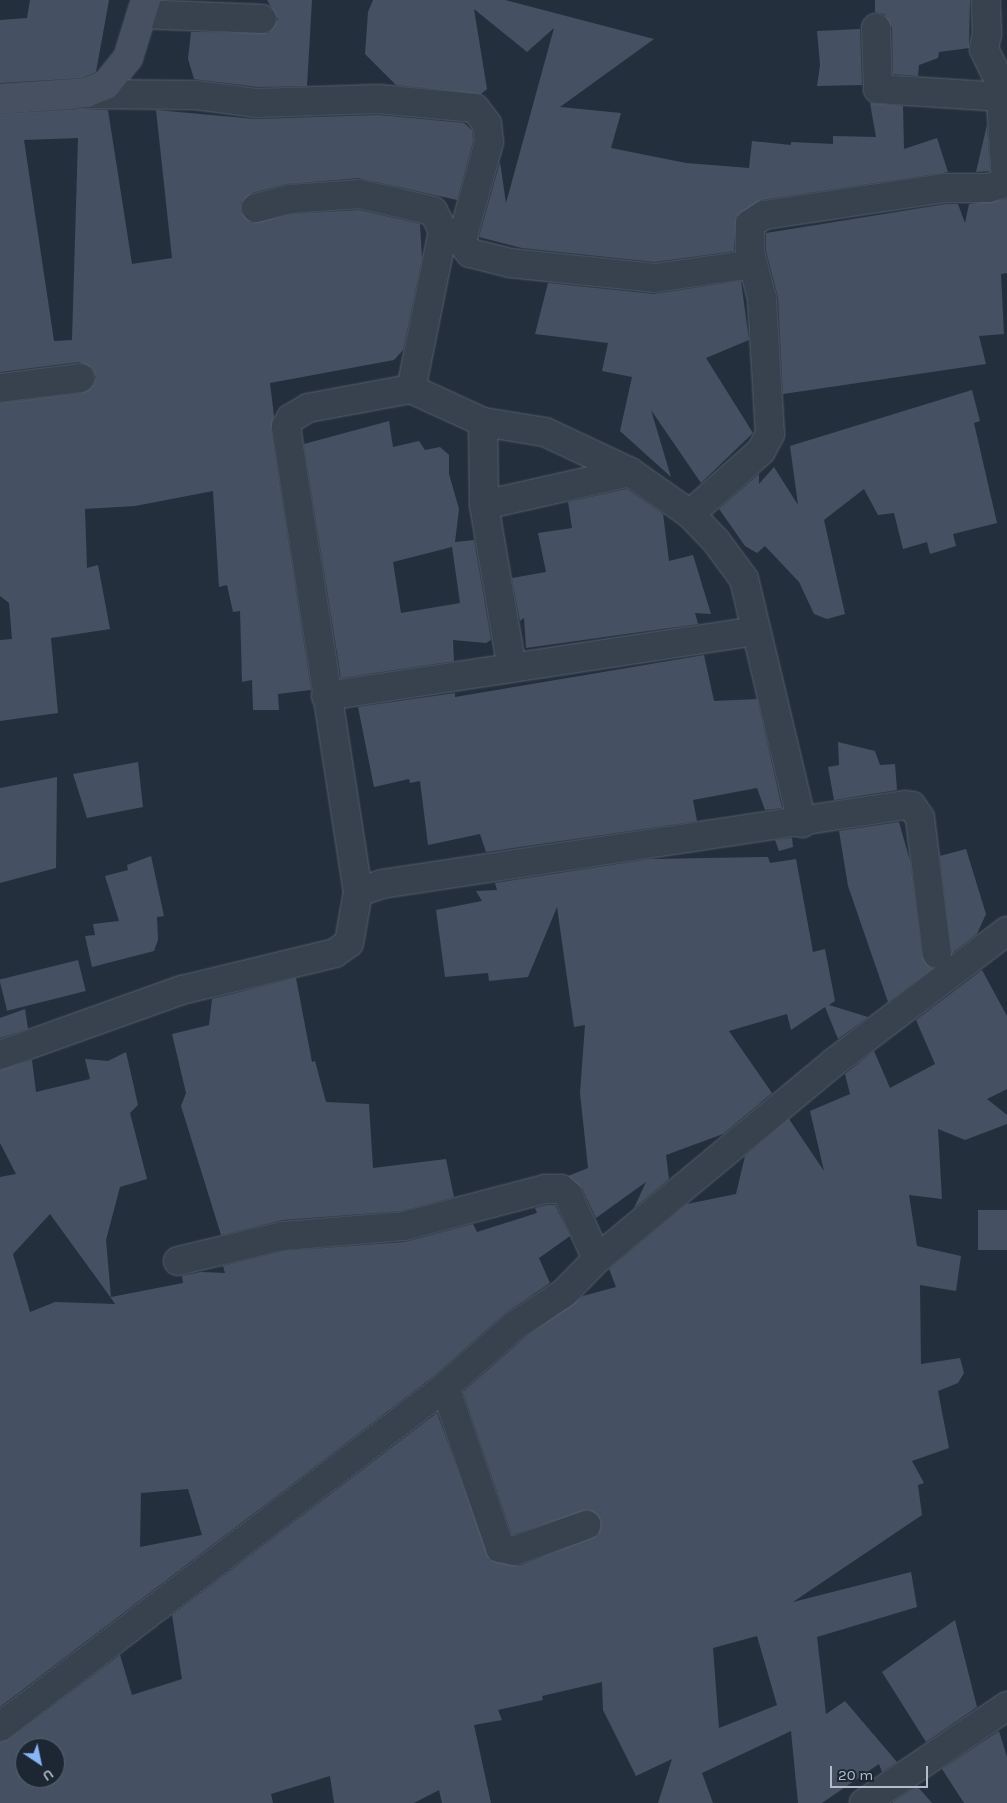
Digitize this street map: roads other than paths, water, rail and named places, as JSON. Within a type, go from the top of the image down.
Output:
[{"type":"street","points":[[690,514],[761,451],[770,434],[762,298],[752,264],[749,225],[760,216],[945,188],[988,188],[1006,183],[1003,97],[1000,82],[984,49],[987,34],[986,0]]},
{"type":"street","points":[[82,94],[106,85],[122,66],[144,7],[262,18]]},
{"type":"street","points":[[876,28],[878,89],[1003,97]]},
{"type":"street","points":[[0,99],[82,94],[196,95],[257,103],[378,99],[475,108],[487,124],[489,142],[462,243],[470,253],[510,262],[655,278],[752,264]]},
{"type":"street","points":[[256,208],[290,199],[360,194],[433,210],[443,231],[411,390]]},
{"type":"street","points":[[0,388],[80,378]]},
{"type":"street","points":[[0,1055],[182,990],[335,953],[348,943],[358,892],[326,696],[286,427],[291,418],[308,408],[411,390],[483,422],[545,432],[630,472],[690,514],[716,541],[744,579],[802,823]]},
{"type":"street","points":[[483,422],[484,506],[512,668]]},
{"type":"street","points":[[484,506],[630,472]]},
{"type":"street","points":[[326,696],[755,631]]},
{"type":"street","points":[[358,892],[382,884],[457,871],[912,806],[920,818],[923,833],[936,954]]},
{"type":"street","points":[[0,1727],[445,1387],[514,1326],[564,1293],[597,1259],[833,1063],[1007,930]]},
{"type":"street","points":[[178,1262],[283,1236],[404,1226],[545,1189],[561,1189],[568,1195],[597,1259]]},
{"type":"street","points":[[445,1387],[500,1548],[514,1551],[586,1525]]},
{"type":"street","points":[[864,1803],[1007,1706]]}]
